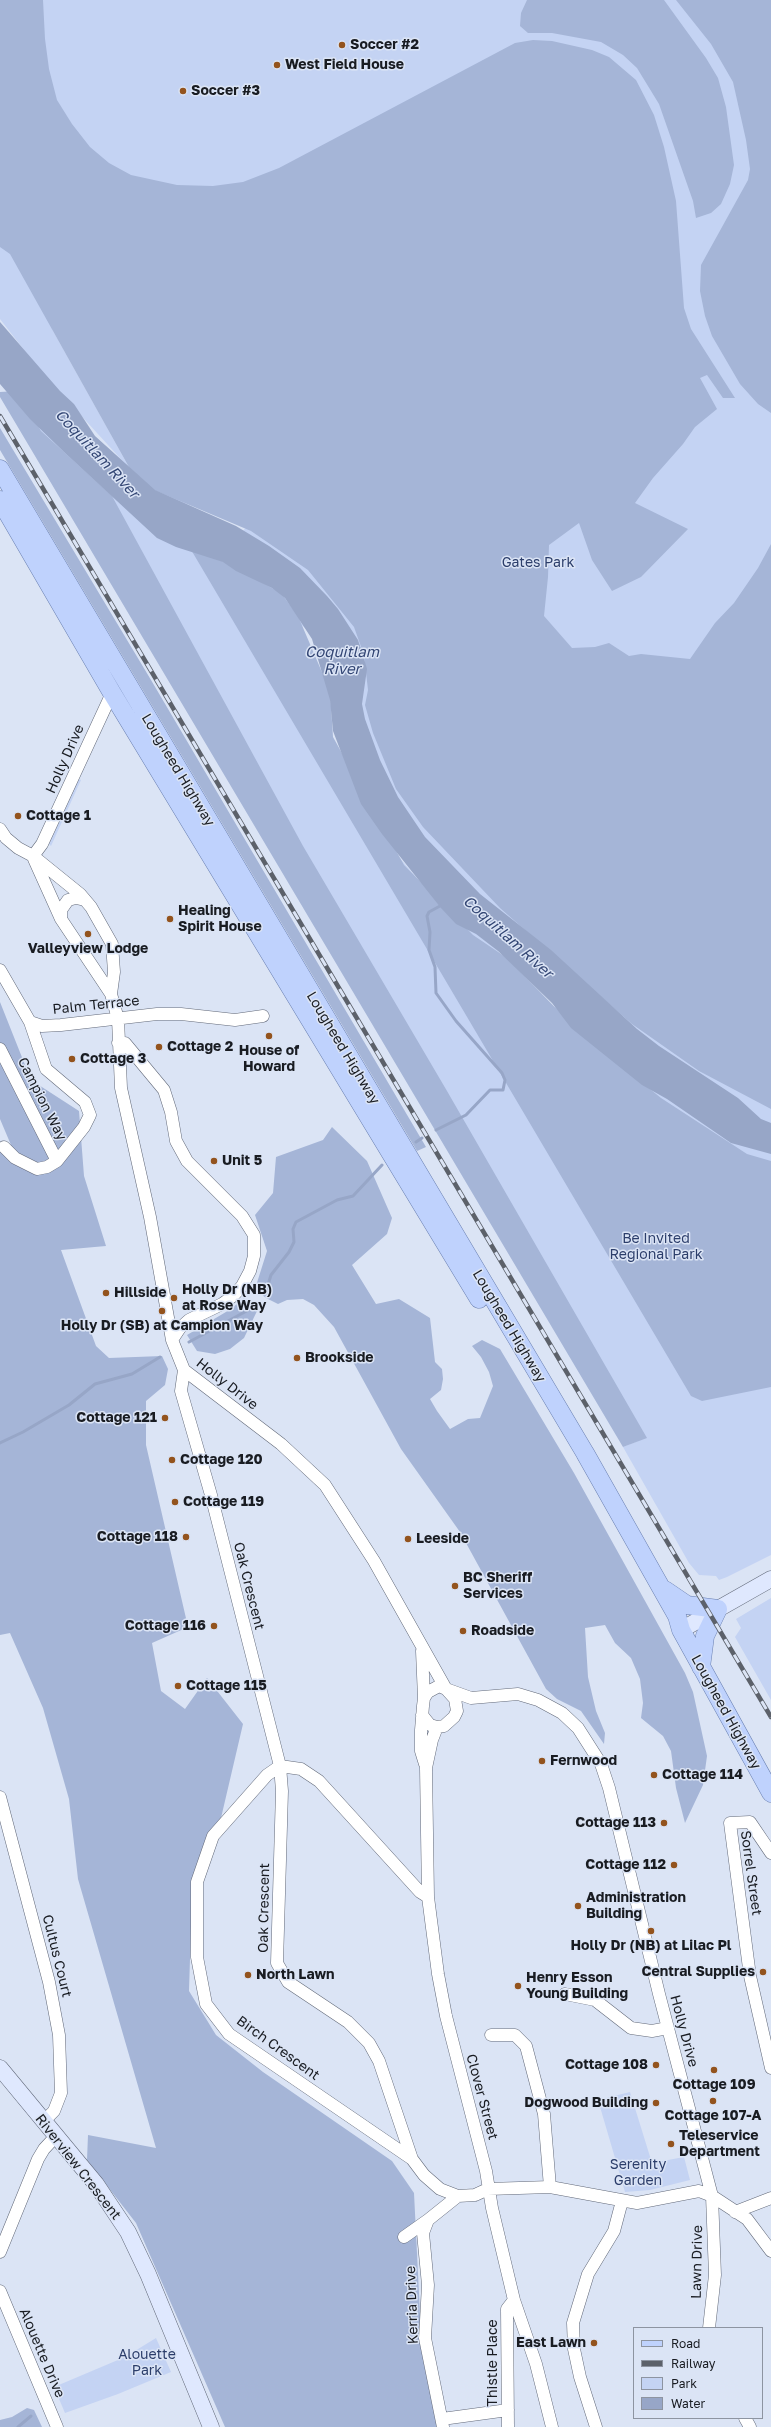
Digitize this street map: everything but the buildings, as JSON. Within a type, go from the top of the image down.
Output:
[{"type":"main road","name":"Lougheed Highway","points":[[0,469],[585,1453],[661,1586],[677,1616],[681,1630],[771,1793]]},
{"type":"main road","name":"Lougheed Highway","points":[[0,500],[112,693],[576,1459],[668,1617],[681,1630]]},
{"type":"main road","points":[[661,1586],[687,1605],[718,1609],[705,1636],[701,1667]]},
{"type":"street","name":"Holly Drive","points":[[33,856],[42,844],[112,693]]},
{"type":"street","points":[[0,828],[6,838],[33,856],[85,900],[99,919],[112,944],[114,972],[111,994]]},
{"type":"street","points":[[33,856],[61,919],[111,994]]},
{"type":"street","points":[[61,919],[60,910],[68,900],[76,898],[85,900]]},
{"type":"street","points":[[93,969],[100,973],[107,969],[113,959]]},
{"type":"street","points":[[0,970],[30,1022],[46,1069],[85,1102],[90,1115],[84,1127],[57,1161],[47,1167],[37,1169],[15,1158],[4,1147]]},
{"type":"street","name":"Holly Drive","points":[[111,994],[118,1019],[121,1088],[150,1217],[172,1340],[184,1370],[281,1444],[325,1485],[374,1562],[421,1648],[446,1689],[471,1698],[518,1694],[550,1705],[578,1728],[597,1758],[609,1788],[668,2028],[712,2196]]},
{"type":"street","name":"Palm Terrace","points":[[30,1022],[42,1026],[61,1025],[157,1014],[182,1014],[235,1020],[263,1016]]},
{"type":"street","points":[[118,1043],[125,1043],[164,1090],[171,1112],[176,1141],[187,1161],[242,1216],[254,1235],[254,1256],[250,1270],[242,1286],[228,1300],[189,1320],[180,1328],[172,1340]]},
{"type":"street","name":"Campion Way","points":[[0,1049],[57,1161]]},
{"type":"street","name":"Oak Crescent","points":[[184,1370],[181,1391],[211,1496],[280,1766],[282,1791],[277,1963],[288,1982],[348,2022],[369,2043],[379,2061],[412,2159],[424,2175],[440,2189],[458,2196],[475,2195],[488,2189],[550,2187],[637,2203],[699,2191],[712,2196]]},
{"type":"street","points":[[681,1630],[771,1578]]},
{"type":"street","name":"Holly Drive","points":[[421,1648],[424,1698]]},
{"type":"street","points":[[457,1711],[455,1699],[446,1689],[439,1686],[433,1687],[424,1698],[422,1715],[426,1722],[437,1727],[450,1722],[457,1711],[471,1698]]},
{"type":"street","name":"Clover Street","points":[[422,1715],[421,1751],[426,1768]]},
{"type":"street","name":"Clover Street","points":[[437,1727],[432,1740],[426,1768],[428,1897],[438,1974],[446,2016],[486,2171],[488,2189],[514,2300],[536,2364],[552,2427]]},
{"type":"street","points":[[280,1766],[301,1769],[319,1781],[420,1892],[428,1897]]},
{"type":"street","name":"Birch Crescent","points":[[280,1766],[267,1775],[213,1836],[197,1882],[197,1957],[206,2004],[229,2034],[412,2159]]},
{"type":"street","name":"Cultus Court","points":[[0,1797],[49,1982],[59,2035],[61,2092],[54,2111],[44,2121]]},
{"type":"street","name":"Sorrel Street","points":[[771,1853],[750,1822],[730,1823],[750,1976],[771,2068]]},
{"type":"street","points":[[565,1994],[595,2000],[631,2028],[652,2031],[668,2028]]},
{"type":"street","points":[[490,2035],[515,2035],[526,2046],[544,2114],[550,2187]]},
{"type":"street","name":"Riverview Crescent","points":[[0,2068],[108,2201],[128,2232],[148,2274],[211,2427]]},
{"type":"street","points":[[0,2252],[38,2159],[44,2149],[56,2136]]},
{"type":"street","points":[[404,2237],[458,2196]]},
{"type":"street","points":[[712,2196],[747,2219],[771,2251]]},
{"type":"street","name":"Lawn Drive","points":[[709,2327],[715,2275],[712,2196]]},
{"type":"street","points":[[735,2212],[771,2198]]},
{"type":"street","points":[[596,2427],[580,2377],[574,2349],[573,2323],[588,2274],[614,2231],[622,2201]]},
{"type":"street","name":"Kerria Drive","points":[[428,2220],[423,2233],[428,2285],[426,2338],[443,2423]]},
{"type":"street","name":"Alouette Drive","points":[[0,2291],[57,2427]]},
{"type":"street","name":"Thistle Place","points":[[508,2427],[507,2309],[514,2300]]},
{"type":"street","points":[[443,2423],[508,2410]]},
{"type":"green space","name":"Gates Park","points":[[0,0],[771,0],[771,1555],[719,1580],[716,1576],[699,1575],[689,1563],[623,1447],[638,1441],[0,367],[0,346],[41,391],[69,410],[102,447],[128,470],[225,526],[207,544],[222,552],[384,388],[368,372],[315,403],[160,311],[128,326],[107,342],[52,329],[130,469],[42,373],[0,319]],"holes":[[[234,563],[319,641],[391,804],[438,892],[556,1002],[546,1041],[565,1081],[600,1123],[589,1121],[549,1074],[529,1033],[540,997],[496,949],[437,902],[361,812],[330,753],[287,633],[272,613],[259,589]]]},
{"type":"green space","name":"Gates Park","points":[[0,0],[43,0],[45,39],[49,69],[57,100],[72,124],[90,147],[109,163],[131,175],[177,185],[213,186],[243,182],[279,168],[515,43],[533,40],[552,41],[592,50],[609,57],[636,80],[654,115],[664,147],[676,201],[684,308],[691,329],[735,398],[723,398],[707,375],[700,378],[717,409],[695,427],[683,444],[653,478],[635,503],[688,529],[641,577],[612,591],[592,560],[579,523],[549,545],[548,577],[544,616],[572,648],[595,647],[609,643],[629,656],[641,654],[690,659],[715,623],[734,603],[758,568],[771,544],[771,1109],[699,1071],[632,1024],[500,908],[423,827],[396,789],[373,733],[365,705],[368,690],[364,655],[354,627],[308,570],[251,531],[154,490],[130,469],[10,254],[0,247]]},
{"type":"green space","points":[[527,0],[664,0],[706,58],[718,78],[726,107],[734,165],[730,184],[721,204],[711,213],[696,218],[693,201],[659,104],[637,68],[623,55],[601,42],[552,33],[528,33],[520,26],[521,13]]},
{"type":"green space","points":[[676,0],[771,0],[771,413],[758,404],[740,384],[712,336],[705,316],[700,291],[701,265],[748,180],[750,169],[746,140],[733,82],[711,44]]},
{"type":"green space","points":[[17,391],[41,431],[112,496],[303,846],[447,1091],[647,1438],[623,1447],[0,397],[0,392]]},
{"type":"green space","points":[[0,428],[151,680],[426,1147],[417,1151],[0,450]]},
{"type":"green space","name":"Be Invited Regional Park","points":[[190,548],[222,561],[281,593],[298,616],[330,691],[333,737],[404,865],[473,935],[507,958],[576,1029],[661,1098],[747,1154],[771,1161],[771,1387],[702,1401],[691,1396]]},
{"type":"green space","points":[[79,779],[81,780],[51,846],[49,844]]},
{"type":"green space","points":[[0,1002],[31,1080],[79,1111],[84,1176],[106,1246],[61,1250],[96,1346],[109,1358],[162,1356],[168,1369],[165,1385],[146,1401],[146,1445],[188,1627],[152,1643],[161,1691],[185,1709],[207,1678],[243,1724],[221,1818],[192,1894],[189,1991],[216,2035],[263,2072],[392,2161],[414,2193],[421,2334],[437,2427],[225,2427],[136,2223],[87,2160],[88,2135],[156,2148],[78,1879],[69,1799],[43,1708],[10,1633],[0,1635],[0,1147],[11,1145],[0,1119]]},
{"type":"green space","points":[[332,1127],[367,1161],[392,1218],[387,1234],[352,1265],[376,1304],[399,1299],[430,1318],[435,1362],[442,1369],[443,1379],[441,1390],[430,1399],[437,1411],[450,1429],[468,1419],[480,1418],[493,1386],[489,1372],[481,1357],[472,1346],[482,1340],[500,1349],[574,1473],[685,1673],[693,1692],[707,1756],[703,1785],[685,1823],[676,1788],[671,1751],[663,1736],[641,1718],[643,1703],[640,1679],[631,1658],[615,1643],[605,1625],[585,1628],[588,1677],[596,1711],[605,1733],[604,1744],[581,1711],[557,1699],[546,1689],[460,1532],[401,1449],[334,1327],[314,1305],[303,1299],[287,1300],[278,1304],[266,1298],[255,1289],[267,1251],[255,1215],[273,1193],[276,1157],[323,1140]]},
{"type":"green space","points":[[244,1298],[258,1309],[244,1338],[230,1349],[215,1354],[197,1351],[187,1335],[231,1309]]},
{"type":"green space","points":[[771,1598],[771,1700],[735,1637],[741,1628],[736,1619]]},
{"type":"green space","name":"Serenity Garden","points":[[630,2092],[652,2163],[684,2157],[690,2180],[650,2190],[625,2192],[598,2100]]},
{"type":"green space","name":"Alouette Park","points":[[156,2338],[171,2372],[118,2394],[65,2413],[54,2387],[125,2357]]},
{"type":"green space","points":[[27,2408],[34,2410],[42,2427],[0,2427],[0,2420],[12,2417]]},
{"type":"water","name":"Coquitlam River","points":[[0,322],[60,391],[74,404],[95,436],[155,490],[236,526],[269,546],[300,568],[327,596],[338,609],[358,640],[363,655],[367,669],[362,704],[365,719],[380,760],[398,797],[425,837],[480,894],[551,950],[637,1029],[659,1046],[738,1098],[761,1119],[771,1123],[771,1154],[731,1143],[667,1099],[642,1085],[571,1028],[552,1003],[498,951],[476,934],[456,924],[441,908],[382,834],[361,804],[333,731],[330,700],[312,639],[285,598],[272,588],[236,571],[223,562],[176,547],[157,538],[64,452],[30,419],[0,384]]},
{"type":"waterway","points":[[436,1130],[466,1115],[490,1090],[503,1090],[505,1080],[502,1073],[456,1021],[436,993],[435,967],[429,950],[430,932],[427,916],[429,912],[440,906]]},
{"type":"waterway","points":[[416,1142],[422,1138]]},
{"type":"waterway","points":[[266,1291],[271,1275],[289,1252],[294,1242],[293,1229],[296,1222],[337,1200],[353,1196],[382,1165]]},
{"type":"waterway","points":[[189,1342],[254,1307]]},
{"type":"waterway","points":[[0,1443],[23,1432],[69,1405],[95,1384],[132,1374],[160,1357]]},
{"type":"waterway","points":[[18,2427],[31,2416]]},
{"type":"railway","points":[[0,416],[771,1717]]},
{"type":"place","name":"Soccer #2","points":[[342,45]]},
{"type":"place","name":"West Field House","points":[[277,65]]},
{"type":"place","name":"Soccer #3","points":[[183,91]]},
{"type":"place","name":"Cottage 1","points":[[18,816]]},
{"type":"place","name":"Healing Spirit House","points":[[170,919]]},
{"type":"place","name":"Valleyview Lodge","points":[[88,934]]},
{"type":"place","name":"House of Howard","points":[[269,1036]]},
{"type":"place","name":"Cottage 2","points":[[159,1047]]},
{"type":"place","name":"Cottage 3","points":[[72,1059]]},
{"type":"place","name":"Unit 5","points":[[214,1161]]},
{"type":"place","name":"Hillside","points":[[106,1293]]},
{"type":"place","name":"Holly Dr (NB) at Rose Way","points":[[174,1298]]},
{"type":"place","name":"Holly Dr (SB) at Campion Way","points":[[162,1311]]},
{"type":"place","name":"Brookside","points":[[297,1358]]},
{"type":"place","name":"Cottage 121","points":[[165,1418]]},
{"type":"place","name":"Cottage 120","points":[[172,1460]]},
{"type":"place","name":"Cottage 119","points":[[175,1502]]},
{"type":"place","name":"Cottage 118","points":[[186,1537]]},
{"type":"place","name":"Leeside","points":[[408,1539]]},
{"type":"place","name":"BC Sheriff Services","points":[[455,1586]]},
{"type":"place","name":"Cottage 116","points":[[214,1626]]},
{"type":"place","name":"Roadside","points":[[463,1631]]},
{"type":"place","name":"Cottage 115","points":[[178,1686]]},
{"type":"place","name":"Fernwood","points":[[542,1761]]},
{"type":"place","name":"Cottage 114","points":[[654,1775]]},
{"type":"place","name":"Cottage 113","points":[[664,1823]]},
{"type":"place","name":"Cottage 112","points":[[674,1865]]},
{"type":"place","name":"Administration Building","points":[[578,1906]]},
{"type":"place","name":"Holly Dr (NB) at Lilac Pl","points":[[651,1931]]},
{"type":"place","name":"Central Supplies","points":[[763,1972]]},
{"type":"place","name":"North Lawn","points":[[248,1975]]},
{"type":"place","name":"Henry Esson Young Building","points":[[518,1986]]},
{"type":"place","name":"Cottage 108","points":[[656,2065]]},
{"type":"place","name":"Cottage 109","points":[[714,2070]]},
{"type":"place","name":"Cottage 107-A","points":[[713,2101]]},
{"type":"place","name":"Dogwood Building","points":[[656,2103]]},
{"type":"place","name":"Teleservice Department","points":[[671,2144]]},
{"type":"place","name":"East Lawn","points":[[594,2343]]}]
